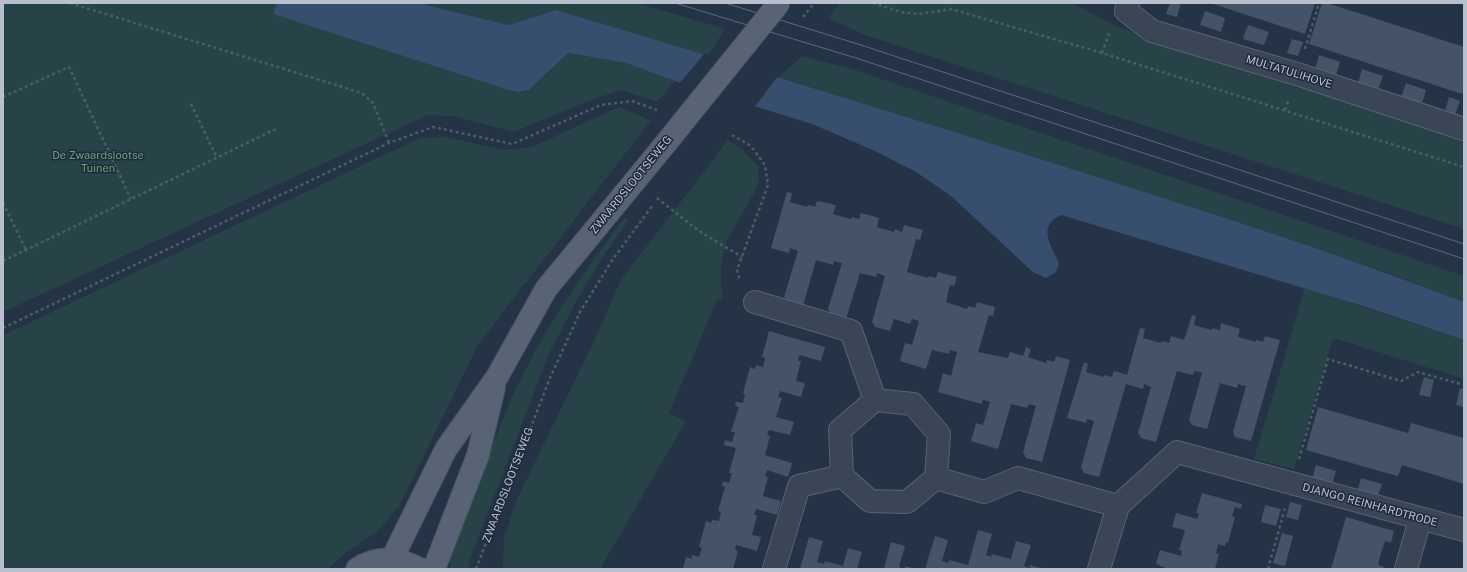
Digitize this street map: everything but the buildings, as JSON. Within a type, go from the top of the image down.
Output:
[{"type":"main road","name":"ZWAARDSLOOTSEWEG","points":[[392,559],[446,449],[497,377],[546,289],[779,3]]},
{"type":"main road","name":"ZWAARDSLOOTSEWEG","points":[[434,569],[478,455],[497,377]]},
{"type":"main road","points":[[358,569],[377,560],[392,559],[406,562],[420,569]]},
{"type":"street","name":"MULTATULIHOVE","points":[[1128,3],[1126,11],[1152,31],[1297,74],[1464,129]]},
{"type":"street","points":[[755,302],[851,331],[874,400]]},
{"type":"street","points":[[874,400],[914,404],[939,434],[936,478],[907,502],[870,502],[842,476],[840,430],[874,400]]},
{"type":"street","name":"DJANGO REINHARDTRODE","points":[[1118,506],[1177,452],[1464,530]]},
{"type":"street","points":[[774,569],[799,486],[842,476]]},
{"type":"street","points":[[936,478],[984,492],[1018,478],[1118,506],[1099,569]]},
{"type":"street","points":[[1406,569],[1420,519]]},
{"type":"path","points":[[70,3],[362,93],[373,103],[389,143]]},
{"type":"path","points":[[873,3],[901,12],[919,14],[951,9],[1102,53],[1464,167]]},
{"type":"path","points":[[3,97],[69,67],[131,199]]},
{"type":"path","points":[[3,328],[389,143],[433,127],[512,144],[601,105],[632,101],[658,110]]},
{"type":"path","points":[[191,104],[217,158]]},
{"type":"path","points":[[3,261],[278,128]]},
{"type":"path","points":[[732,135],[751,146],[765,165],[768,185],[737,270],[742,290],[755,302]]},
{"type":"path","name":"ZWAARDSLOOTSEWEG","points":[[476,569],[550,378],[580,312],[613,259],[662,192]]},
{"type":"path","points":[[657,198],[699,230],[742,257]]},
{"type":"path","points":[[3,203],[26,250]]},
{"type":"path","points":[[1268,569],[1284,482],[1328,359],[1401,381],[1418,372],[1464,385]]},
{"type":"green space","name":"De Zwaardslootse Tuinen","points":[[3,3],[277,3],[274,14],[519,92],[529,90],[568,53],[626,63],[675,81],[657,102],[621,90],[583,103],[514,132],[452,116],[428,115],[3,312]]},
{"type":"green space","points":[[425,3],[637,3],[725,29],[708,56],[556,10],[509,25],[426,5]]},
{"type":"green space","points":[[840,3],[1072,3],[1118,27],[1464,139],[1464,229],[865,35],[828,18]]},
{"type":"green space","points":[[802,56],[852,69],[1464,276],[1464,302],[1397,276],[1240,223],[779,77]]},
{"type":"green space","points":[[619,107],[651,120],[478,345],[399,506],[377,532],[345,553],[328,569],[3,569],[3,335],[420,138],[444,137],[505,150],[532,147]]},
{"type":"green space","points":[[728,140],[744,151],[758,166],[759,184],[726,242],[721,266],[721,286],[723,297],[716,302],[669,414],[686,421],[600,569],[503,569],[504,539],[516,501],[596,337],[621,280]]},
{"type":"green space","points":[[625,217],[628,221],[606,252],[579,296],[549,354],[471,556],[468,569],[450,569],[453,547],[460,525],[520,380],[543,337],[568,296]]},
{"type":"green space","points":[[1305,288],[1464,340],[1464,379],[1337,339],[1332,341],[1294,469],[1254,459]]},
{"type":"water","points":[[277,3],[425,3],[426,5],[509,25],[556,10],[818,89],[1127,186],[1416,284],[1464,302],[1464,340],[1366,307],[1061,215],[1053,220],[1049,225],[1048,231],[1050,243],[1059,264],[1056,272],[1046,278],[1033,272],[951,196],[916,172],[875,151],[812,124],[683,84],[626,63],[568,53],[529,90],[519,92],[509,90],[273,14]]},
{"type":"pier","points":[[705,53],[779,75],[753,109],[679,84]]},
{"type":"tram line","points":[[675,3],[856,58],[1464,259]]},
{"type":"tram line","points":[[725,3],[861,45],[1464,244]]}]
